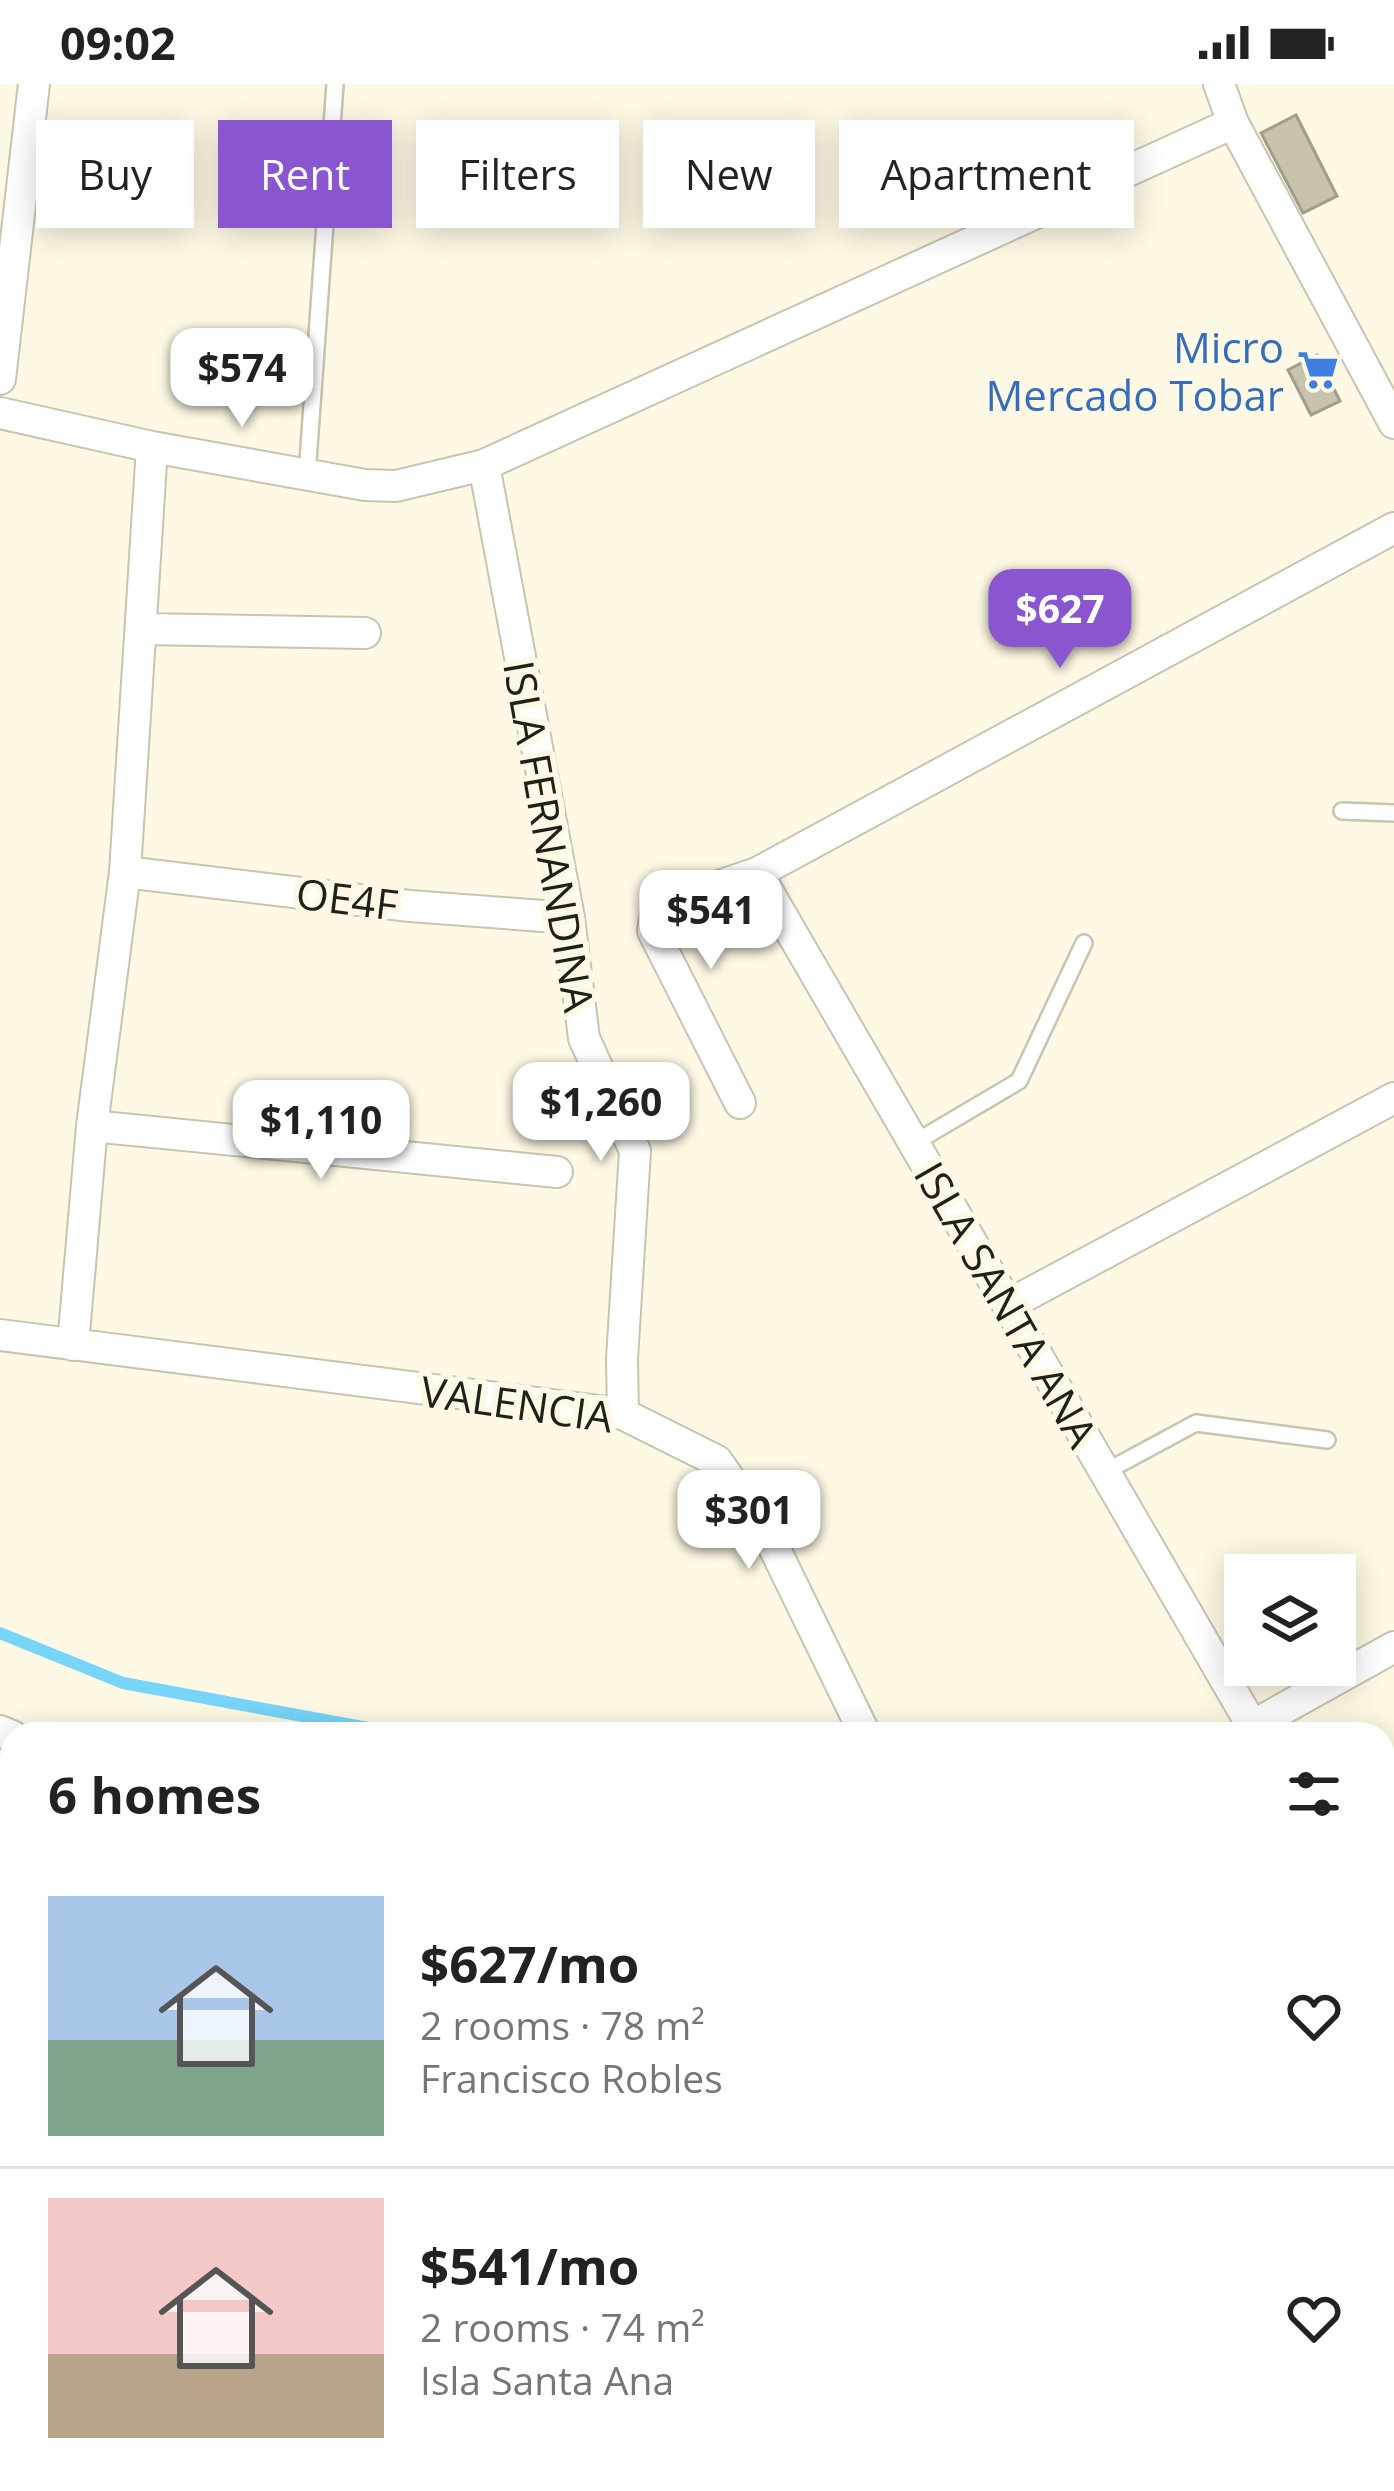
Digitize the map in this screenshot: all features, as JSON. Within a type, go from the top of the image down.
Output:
[{"type":"street","points":[[0,379],[34,84]]},
{"type":"street","points":[[1219,84],[1233,123],[1394,423]]},
{"type":"street","points":[[0,412],[152,447],[396,486],[484,465],[1233,123]]},
{"type":"street","points":[[73,1345],[92,1126],[125,872],[152,447]]},
{"type":"street","name":"ISLA FERNANDINA","points":[[484,465],[569,918],[584,1038],[635,1151],[623,1414]]},
{"type":"street","points":[[740,1102],[653,931],[657,907],[757,873],[1394,528]]},
{"type":"street","points":[[143,629],[365,633]]},
{"type":"street","name":"OE4F","points":[[125,872],[410,906],[569,918]]},
{"type":"street","name":"ISLA SANTA ANA","points":[[757,873],[1250,1722]]},
{"type":"street","points":[[1008,1305],[1394,1098]]},
{"type":"street","points":[[92,1126],[557,1172]]},
{"type":"street","name":"VALENCIA","points":[[0,1335],[623,1414],[717,1461],[767,1533],[859,1722]]},
{"type":"street","points":[[1268,1722],[1394,1647]]},
{"type":"lane","points":[[307,475],[335,84]]},
{"type":"lane","points":[[1342,811],[1394,813]]},
{"type":"lane","points":[[914,1143],[1018,1081],[1084,943]]},
{"type":"lane","points":[[1105,1472],[1196,1423],[1327,1440]]},
{"type":"building","points":[[1296,115],[1337,196],[1303,213],[1261,133]]},
{"type":"building","points":[[1317,355],[1340,401],[1311,415],[1288,370]]},
{"type":"waterway","points":[[0,1633],[123,1683],[336,1722]]},
{"type":"place","name":"Micro Mercado Tobar","points":[[1318,370]]}]
